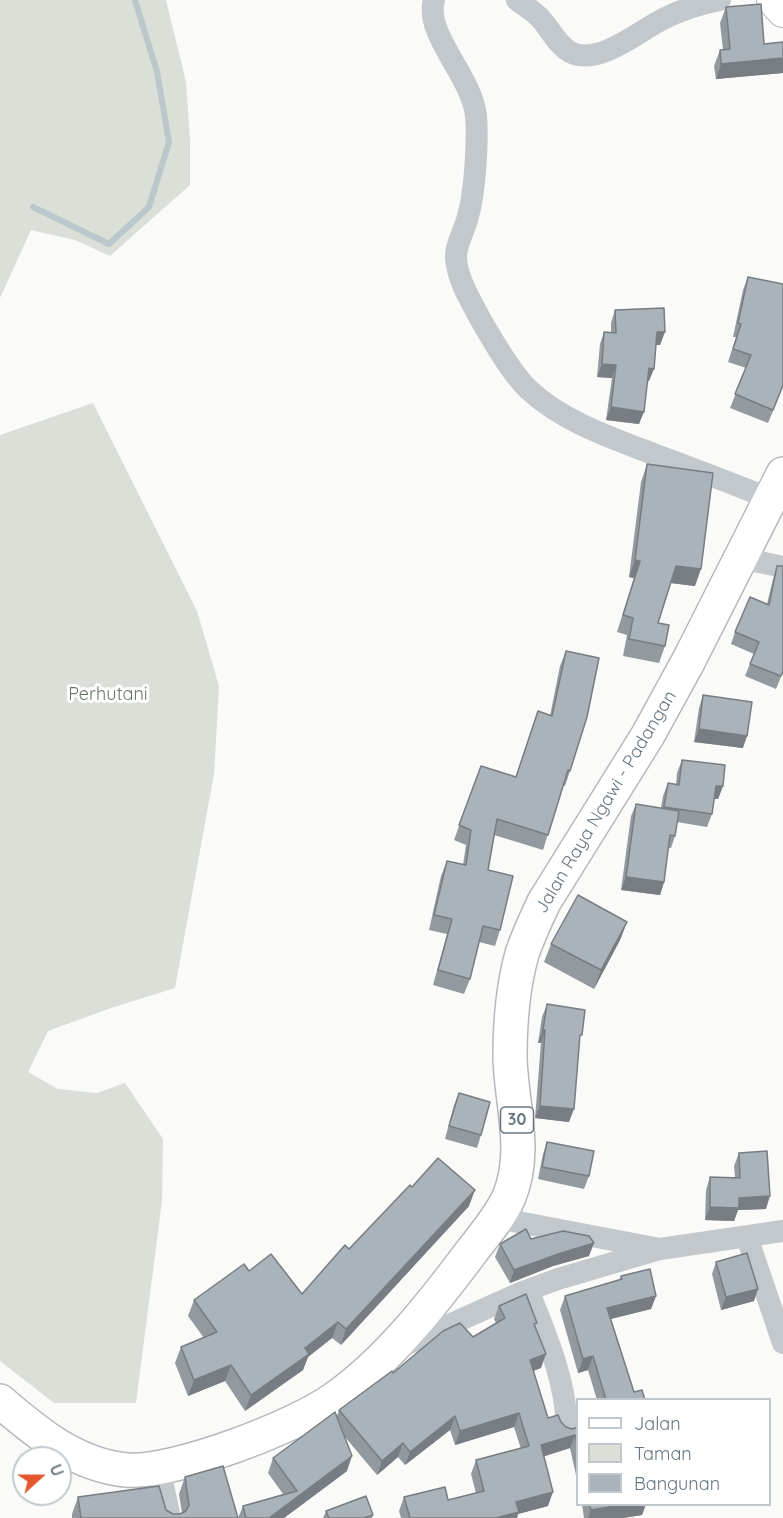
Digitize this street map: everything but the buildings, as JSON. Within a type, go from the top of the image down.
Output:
[{"type":"highway","name":"Jalan Raya Ngawi - Padangan","points":[[0,1401],[32,1429],[55,1445],[82,1458],[125,1470],[140,1470],[228,1448],[304,1416],[332,1401],[389,1352],[455,1274],[497,1218],[508,1197],[518,1160],[519,1137],[510,1058],[517,978],[523,953],[544,902],[648,735],[689,660],[777,486]]},
{"type":"street","points":[[434,0],[431,11],[434,23],[441,40],[465,80],[476,114],[477,136],[469,214],[457,247],[456,258],[459,274],[495,345],[527,388],[564,416],[607,436],[777,486]]},
{"type":"street","points":[[518,0],[539,17],[564,47],[571,52],[583,55],[596,54],[615,47],[662,20],[693,6],[720,0]]},
{"type":"street","points":[[773,0],[783,11]]},
{"type":"street","points":[[741,558],[783,567]]},
{"type":"street","points":[[497,1218],[660,1249]]},
{"type":"street","points":[[389,1352],[558,1279],[660,1249],[783,1231]]},
{"type":"street","points":[[747,1237],[783,1343]]},
{"type":"street","points":[[528,1290],[561,1380],[567,1429]]},
{"type":"street","points":[[159,1467],[170,1518]]},
{"type":"green space","points":[[0,0],[166,0],[186,82],[190,185],[110,256],[75,240],[31,230],[0,298]]},
{"type":"green space","name":"Perhutani","points":[[93,403],[197,611],[219,686],[214,774],[175,988],[48,1031],[28,1072],[58,1089],[97,1093],[125,1083],[163,1139],[162,1201],[136,1403],[54,1403],[0,1361],[0,435]]},
{"type":"waterway","points":[[33,207],[109,244],[149,207],[169,142],[157,72],[135,0]]}]
